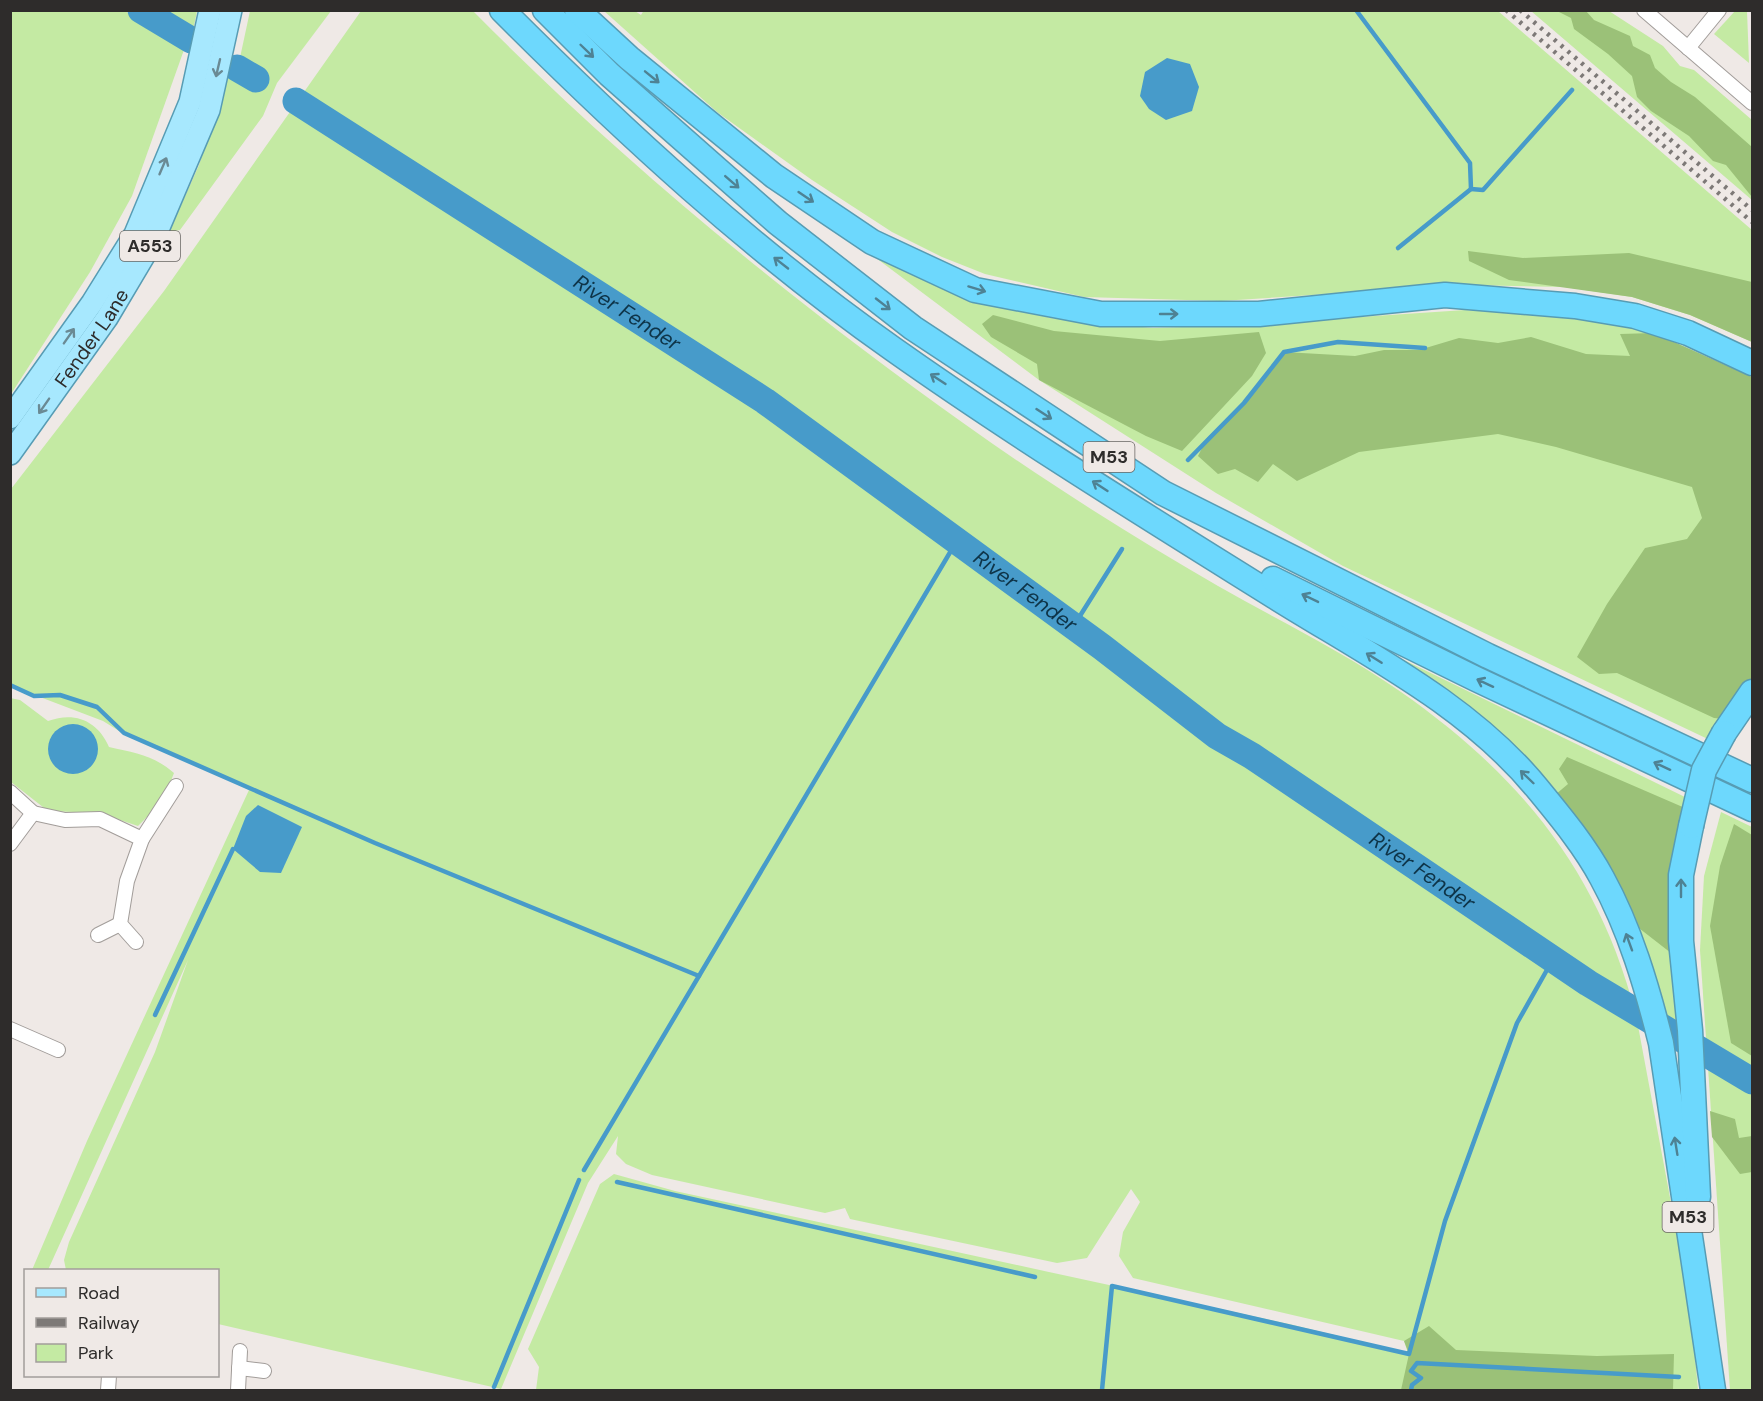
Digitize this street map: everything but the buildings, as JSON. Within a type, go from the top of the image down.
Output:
[{"type":"highway","name":"M53","points":[[502,10],[589,98],[762,249],[892,349],[1149,519],[1425,689],[1473,725],[1534,784],[1602,878],[1650,997],[1661,1043],[1714,1390]]},
{"type":"highway","name":"M53","points":[[545,10],[618,82],[778,223],[913,328],[1164,493],[1488,656],[1752,780]]},
{"type":"highway","points":[[577,10],[628,58],[774,176],[872,243],[975,290],[1101,314],[1259,314],[1445,295],[1575,306],[1635,316],[1688,333],[1752,363]]},
{"type":"highway","name":"M53","points":[[1149,519],[1476,679],[1752,809]]},
{"type":"highway","name":"M53","points":[[1714,1390],[1699,1214],[1690,1030],[1681,941],[1681,876],[1704,770],[1724,733],[1752,692]]},
{"type":"main road","name":"Fender Lane","points":[[10,418],[92,303],[135,234],[190,102],[210,10]]},
{"type":"main road","name":"Fender Lane","points":[[10,454],[107,318],[154,239],[209,110],[231,10]]},
{"type":"street","points":[[1644,10],[1752,103]]},
{"type":"street","points":[[1688,48],[1719,10]]},
{"type":"street","points":[[120,924],[127,880],[142,839],[176,786]]},
{"type":"street","points":[[10,792],[33,813],[64,820],[100,819],[142,839]]},
{"type":"street","points":[[10,844],[33,813]]},
{"type":"street","points":[[98,935],[120,924]]},
{"type":"street","points":[[120,924],[136,942]]},
{"type":"street","points":[[10,1029],[58,1050]]},
{"type":"street","points":[[238,1390],[240,1351]]},
{"type":"street","points":[[239,1368],[264,1371]]},
{"type":"green space","points":[[11,10],[125,11],[185,47],[132,196],[90,272],[11,394]]},
{"type":"green space","points":[[644,10],[1498,11],[1752,230],[1752,342],[1690,315],[1632,297],[1565,287],[1467,285],[1221,301],[1084,297],[985,274],[942,257],[892,232],[812,180],[717,112],[604,11],[635,11],[641,15]]},
{"type":"green space","points":[[154,11],[197,11],[192,36]]},
{"type":"green space","points":[[250,11],[331,11],[277,83],[263,116],[180,230],[169,232],[199,165],[226,77],[235,81]]},
{"type":"green space","points":[[361,11],[473,11],[530,67],[649,176],[773,280],[901,378],[1027,468],[1090,508],[1218,586],[1379,677],[1444,724],[1518,793],[1550,831],[1577,872],[1601,916],[1620,964],[1636,1015],[1691,1310],[1698,1390],[536,1390],[539,1367],[528,1349],[600,1184],[614,1174],[675,1191],[1289,1324],[1408,1353],[1404,1341],[1133,1278],[1119,1256],[1123,1232],[1140,1202],[1131,1189],[1087,1258],[1057,1263],[850,1219],[845,1208],[825,1213],[652,1175],[626,1164],[616,1154],[618,1136],[588,1183],[501,1389],[219,1324],[219,1269],[66,1269],[64,1260],[69,1242],[155,1052],[188,960],[48,1269],[32,1269],[87,1141],[249,790],[174,753],[124,734],[103,721],[11,686],[11,489],[164,291]],"holes":[[[301,100],[506,228],[836,445],[1052,610],[1113,652],[1212,731],[1316,796],[1594,989],[1547,960],[1413,866],[1211,735],[1174,703],[1140,683],[1121,664],[824,448],[684,351],[296,107]]]},
{"type":"green space","points":[[1531,11],[1609,11],[1663,46],[1680,66],[1694,70],[1752,120],[1752,200]]},
{"type":"green space","points":[[1557,11],[1586,11],[1594,20],[1630,36],[1633,46],[1650,55],[1655,68],[1671,82],[1695,97],[1752,147],[1752,197],[1726,165],[1713,161],[1689,136],[1651,111],[1637,97],[1632,76],[1608,54],[1574,29],[1571,18]]},
{"type":"green space","points":[[1735,11],[1747,11],[1749,63],[1714,34]]},
{"type":"green space","points":[[1468,251],[1523,258],[1629,253],[1752,282],[1752,342],[1690,315],[1632,297],[1509,280],[1469,261]]},
{"type":"green space","points":[[876,258],[971,297],[1051,318],[1153,328],[1239,325],[1465,310],[1588,317],[1654,333],[1752,377],[1752,684],[1712,741],[1343,566],[1216,493],[1039,380]]},
{"type":"green space","points":[[993,315],[1054,331],[1160,341],[1259,332],[1266,353],[1252,376],[1182,451],[1146,436],[1039,380],[1037,364],[991,337],[982,324]]},
{"type":"green space","points":[[1654,333],[1752,377],[1752,684],[1725,719],[1714,718],[1617,673],[1599,674],[1577,657],[1607,604],[1645,548],[1687,539],[1702,518],[1692,487],[1556,447],[1498,434],[1359,452],[1297,481],[1273,464],[1258,482],[1235,469],[1218,474],[1198,456],[1207,438],[1244,403],[1284,352],[1355,356],[1384,350],[1419,350],[1459,338],[1498,343],[1531,337],[1586,354],[1630,356],[1620,334]]},
{"type":"green space","points":[[1404,660],[1687,798],[1678,1030],[1671,1030],[1666,1025],[1589,842],[1402,664]]},
{"type":"green space","points":[[10,698],[20,700],[48,721],[67,717],[84,720],[99,731],[109,747],[159,762],[174,773],[150,814],[138,826],[99,813],[48,811],[11,782]]},
{"type":"green space","points":[[1567,757],[1685,808],[1671,953],[1635,925],[1555,795],[1568,784],[1559,769]]},
{"type":"green space","points":[[1721,812],[1752,827],[1752,1390],[1730,1390],[1700,950],[1704,876]]},
{"type":"green space","points":[[1734,824],[1752,835],[1752,1056],[1731,1043],[1710,926],[1720,866]]},
{"type":"green space","points":[[1710,1111],[1735,1119],[1739,1138],[1752,1136],[1752,1172],[1740,1174],[1712,1137]]},
{"type":"green space","points":[[1429,1326],[1456,1350],[1597,1356],[1674,1354],[1673,1390],[1401,1390],[1409,1354],[1404,1341]]},
{"type":"water","points":[[1167,58],[1190,64],[1199,87],[1192,111],[1166,120],[1149,109],[1140,96],[1145,72]]},
{"type":"water","points":[[68,724],[78,724],[91,731],[98,744],[98,754],[91,767],[78,774],[68,774],[59,770],[52,763],[48,754],[48,744],[52,735],[59,728]]},
{"type":"water","points":[[258,805],[302,827],[281,873],[260,872],[233,849],[246,816]]},
{"type":"waterway","name":"River Fender","points":[[141,10],[191,40]]},
{"type":"waterway","points":[[1356,10],[1470,163],[1471,189],[1483,190],[1572,90]]},
{"type":"waterway","name":"River Fender","points":[[237,68],[256,79]]},
{"type":"waterway","name":"River Fender","points":[[296,101],[765,401],[1102,647],[1217,736],[1252,756],[1588,983],[1752,1081]]},
{"type":"waterway","points":[[1398,248],[1471,189]]},
{"type":"waterway","points":[[1188,460],[1244,403],[1284,352],[1338,342],[1425,348]]},
{"type":"waterway","points":[[584,1170],[955,544]]},
{"type":"waterway","points":[[1073,627],[1122,549]]},
{"type":"waterway","points":[[10,685],[34,696],[60,695],[97,707],[124,733],[375,843],[699,976]]},
{"type":"waterway","points":[[155,1015],[233,849]]},
{"type":"waterway","points":[[1102,1390],[1112,1286],[1409,1354],[1445,1221],[1517,1023],[1552,961]]},
{"type":"waterway","points":[[494,1387],[579,1180]]},
{"type":"waterway","points":[[617,1182],[1035,1277]]},
{"type":"waterway","points":[[1411,1390],[1412,1385],[1421,1378],[1411,1371],[1417,1363],[1679,1377]]},
{"type":"railway","points":[[1506,10],[1752,222]]},
{"type":"railway","points":[[1520,10],[1752,210]]}]
